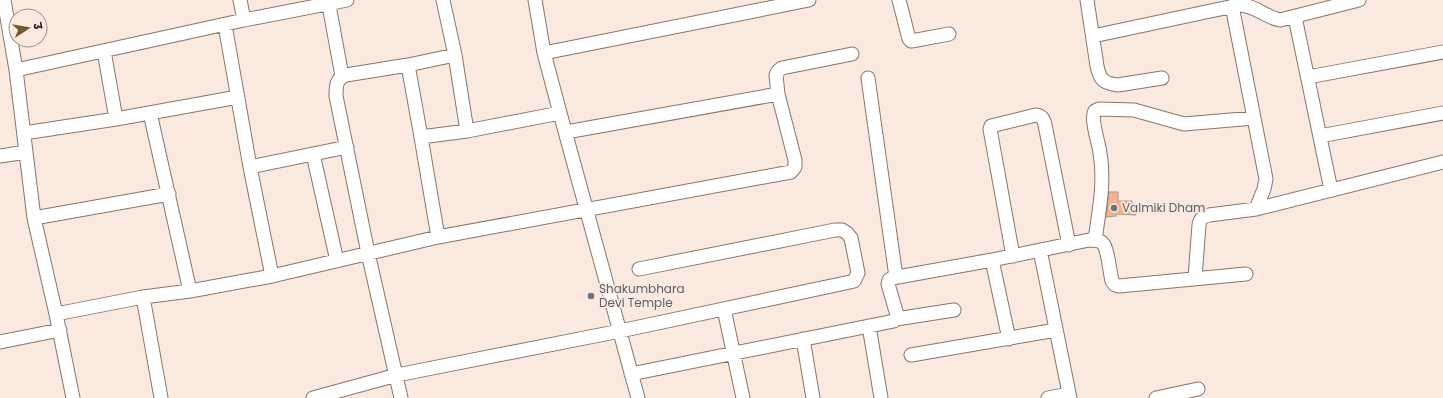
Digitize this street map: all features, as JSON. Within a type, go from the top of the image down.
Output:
[{"type":"street","points":[[4,0],[16,70],[34,218],[60,330],[73,398]]},
{"type":"street","points":[[240,0],[244,20]]},
{"type":"street","points":[[16,70],[329,2],[347,0]]},
{"type":"street","points":[[443,0],[455,55],[467,132]]},
{"type":"street","points":[[535,0],[544,54],[638,398]]},
{"type":"street","points":[[544,54],[782,3],[809,0]]},
{"type":"street","points":[[899,0],[909,39],[917,40],[950,34]]},
{"type":"street","points":[[1087,0],[1097,66],[1101,80],[1118,85],[1162,78]]},
{"type":"street","points":[[1093,36],[1232,6],[1247,5],[1274,19],[1280,20],[1359,0]]},
{"type":"street","points":[[329,2],[342,76]]},
{"type":"street","points":[[1232,6],[1266,179],[1264,189],[1256,209]]},
{"type":"street","points":[[1295,17],[1331,190]]},
{"type":"street","points":[[225,25],[250,167],[272,276]]},
{"type":"street","points":[[104,51],[116,119]]},
{"type":"street","points":[[1308,77],[1443,52]]},
{"type":"street","points":[[56,314],[143,297],[190,291],[272,276],[337,262],[368,253],[438,237],[791,172],[795,167],[795,160],[778,94],[776,75],[778,70],[852,54]]},
{"type":"street","points":[[401,398],[397,375],[368,253],[336,96],[336,86],[338,79],[342,76],[408,65],[455,55]]},
{"type":"street","points":[[408,65],[438,237]]},
{"type":"street","points":[[868,78],[896,277]]},
{"type":"street","points":[[566,132],[778,94]]},
{"type":"street","points":[[24,133],[116,119],[238,97]]},
{"type":"street","points":[[1095,240],[1102,170],[1093,119],[1093,114],[1095,111],[1134,110],[1184,124],[1254,118]]},
{"type":"street","points":[[150,113],[190,291]]},
{"type":"street","points":[[421,137],[467,132],[560,113]]},
{"type":"street","points":[[1320,136],[1443,113]]},
{"type":"street","points":[[1013,256],[990,129],[991,126],[1036,114],[1044,119],[1069,245]]},
{"type":"street","points":[[250,167],[347,147]]},
{"type":"street","points":[[0,156],[26,152]]},
{"type":"street","points":[[312,154],[337,262]]},
{"type":"street","points":[[1195,278],[1200,220],[1203,217],[1256,209],[1443,162]]},
{"type":"street","points":[[34,218],[169,194]]},
{"type":"street","points":[[319,397],[397,375],[620,331],[854,281],[858,273],[851,238],[842,230],[835,230],[639,269]]},
{"type":"street","points":[[896,319],[897,315],[888,284],[889,280],[892,278],[1095,240],[1100,241],[1105,246],[1112,281],[1115,285],[1119,286],[1246,274]]},
{"type":"street","points":[[1040,250],[1070,396],[1048,398]]},
{"type":"street","points":[[992,260],[1009,339]]},
{"type":"street","points":[[143,297],[161,398]]},
{"type":"street","points":[[724,309],[743,398]]},
{"type":"street","points":[[631,374],[734,352],[869,326],[896,319],[954,310]]},
{"type":"street","points":[[869,326],[881,398]]},
{"type":"street","points":[[0,342],[60,330]]},
{"type":"street","points":[[911,355],[1056,330]]},
{"type":"street","points":[[803,339],[813,398]]},
{"type":"street","points":[[1156,398],[1198,389]]},
{"type":"building","points":[[1109,192],[1118,192],[1118,201],[1132,201],[1132,204],[1136,204],[1136,215],[1116,214],[1116,216],[1106,217]]},
{"type":"place","name":"Valmiki Dham","points":[[1114,208]]},
{"type":"place","name":"Shakumbhara Devi Temple","points":[[591,296]]}]
